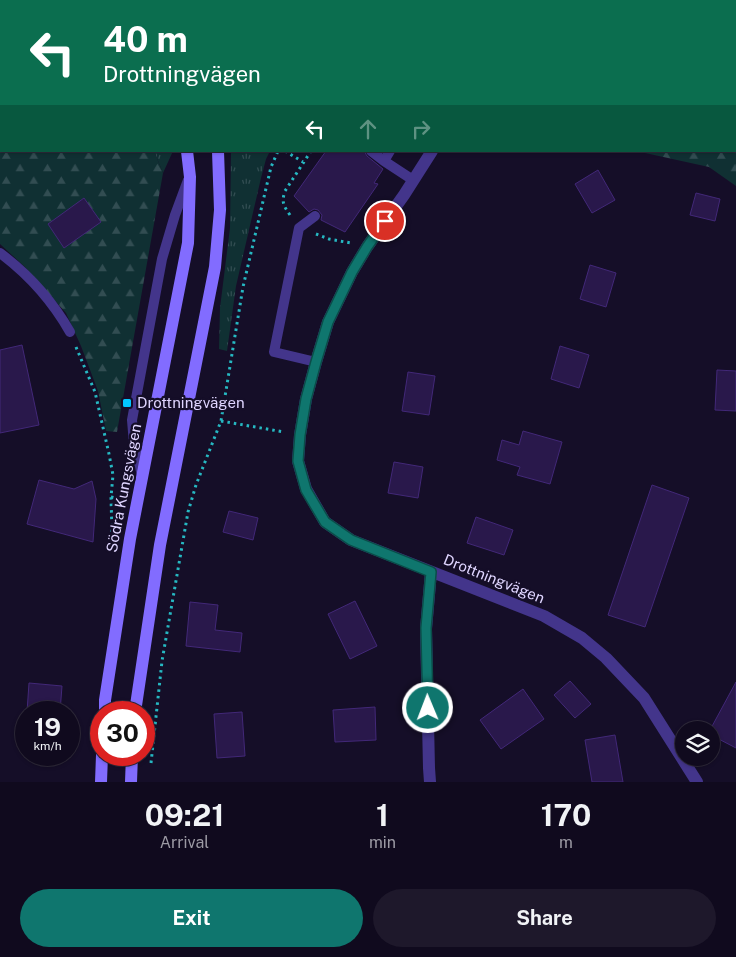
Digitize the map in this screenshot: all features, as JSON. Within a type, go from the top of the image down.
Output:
[{"type":"main road","name":"Södra Kungsvägen","points":[[105,701],[130,539],[188,242],[190,177],[187,152]]},
{"type":"main road","points":[[137,701],[160,545],[215,267],[220,210],[218,152]]},
{"type":"main road","points":[[101,782],[102,766]]},
{"type":"main road","points":[[131,782],[132,766]]},
{"type":"street","name":"Drottningvägen","points":[[431,152],[367,247],[352,272],[328,322],[306,399],[300,435],[298,461],[306,490],[325,522],[351,540],[544,616],[582,638],[606,658],[644,698],[697,782]]},
{"type":"street","points":[[430,782],[426,628],[431,572]]},
{"type":"lane","points":[[372,152],[413,180]]},
{"type":"lane","points":[[384,160],[389,152]]},
{"type":"lane","points":[[142,477],[134,444],[132,420],[162,259],[175,215],[190,177]]},
{"type":"lane","points":[[315,216],[299,228],[274,352],[316,362]]},
{"type":"lane","points":[[0,254],[21,271],[42,293],[70,332]]},
{"type":"path","points":[[155,726],[162,661],[188,512],[196,484],[220,421],[243,287],[271,167],[278,152]]},
{"type":"path","points":[[286,152],[302,162]]},
{"type":"path","points":[[310,152],[302,162],[282,198],[284,205],[299,228],[329,239]]},
{"type":"path","points":[[70,332],[95,392],[113,475],[111,497],[112,534],[130,539]]},
{"type":"path","points":[[220,421],[300,435]]},
{"type":"path","points":[[111,497],[123,499]]},
{"type":"green space","points":[[0,152],[154,152],[163,173],[117,432],[106,431],[98,391],[66,313],[25,267],[0,244]]},
{"type":"green space","points":[[154,152],[173,152],[163,173]]},
{"type":"green space","points":[[231,152],[270,152],[261,178],[236,286],[227,351],[219,349],[220,308],[230,228]]},
{"type":"green space","points":[[641,152],[736,152],[736,186],[709,167]]},
{"type":"building","points":[[325,152],[365,152],[383,169],[374,183],[378,184],[345,232],[321,220],[322,215],[318,210],[314,209],[309,212],[294,196]]},
{"type":"building","points":[[598,170],[615,200],[592,213],[575,184]]},
{"type":"building","points":[[696,193],[720,199],[715,221],[690,215]]},
{"type":"building","points":[[84,198],[101,222],[64,248],[48,224]]},
{"type":"building","points":[[590,265],[616,273],[606,307],[580,299]]},
{"type":"building","points":[[22,345],[39,425],[0,433],[0,350]]},
{"type":"building","points":[[560,346],[589,355],[579,388],[551,379]]},
{"type":"building","points":[[717,370],[736,371],[736,411],[715,410]]},
{"type":"building","points":[[408,372],[435,376],[429,415],[402,411]]},
{"type":"building","points":[[523,431],[562,442],[550,484],[517,475],[520,467],[497,460],[502,440],[519,445]]},
{"type":"building","points":[[394,462],[423,467],[418,498],[388,493]]},
{"type":"building","points":[[39,480],[74,489],[92,481],[96,499],[93,542],[27,524]]},
{"type":"building","points":[[652,485],[689,498],[645,627],[608,615]]},
{"type":"building","points":[[229,511],[258,518],[253,540],[223,532]]},
{"type":"building","points":[[476,517],[513,530],[504,555],[467,543]]},
{"type":"building","points":[[355,601],[377,646],[350,659],[328,614]]},
{"type":"building","points":[[190,602],[218,605],[215,630],[242,633],[240,652],[186,646]]},
{"type":"building","points":[[570,681],[591,704],[575,718],[554,695]]},
{"type":"building","points":[[736,682],[736,748],[720,740],[720,721],[715,721]]},
{"type":"building","points":[[29,683],[62,686],[61,701],[28,701]]},
{"type":"building","points":[[523,689],[544,719],[501,749],[480,720]]},
{"type":"building","points":[[375,707],[376,740],[335,742],[333,710]]},
{"type":"building","points":[[242,712],[245,756],[217,758],[214,714]]},
{"type":"building","points":[[615,735],[623,782],[592,782],[585,740]]},
{"type":"place","name":"Drottningvägen","points":[[127,403]]},
{"type":"route","points":[[385,221],[352,272],[328,322],[306,399],[298,461],[306,490],[325,522],[351,540],[431,572],[426,628],[428,708]]}]
